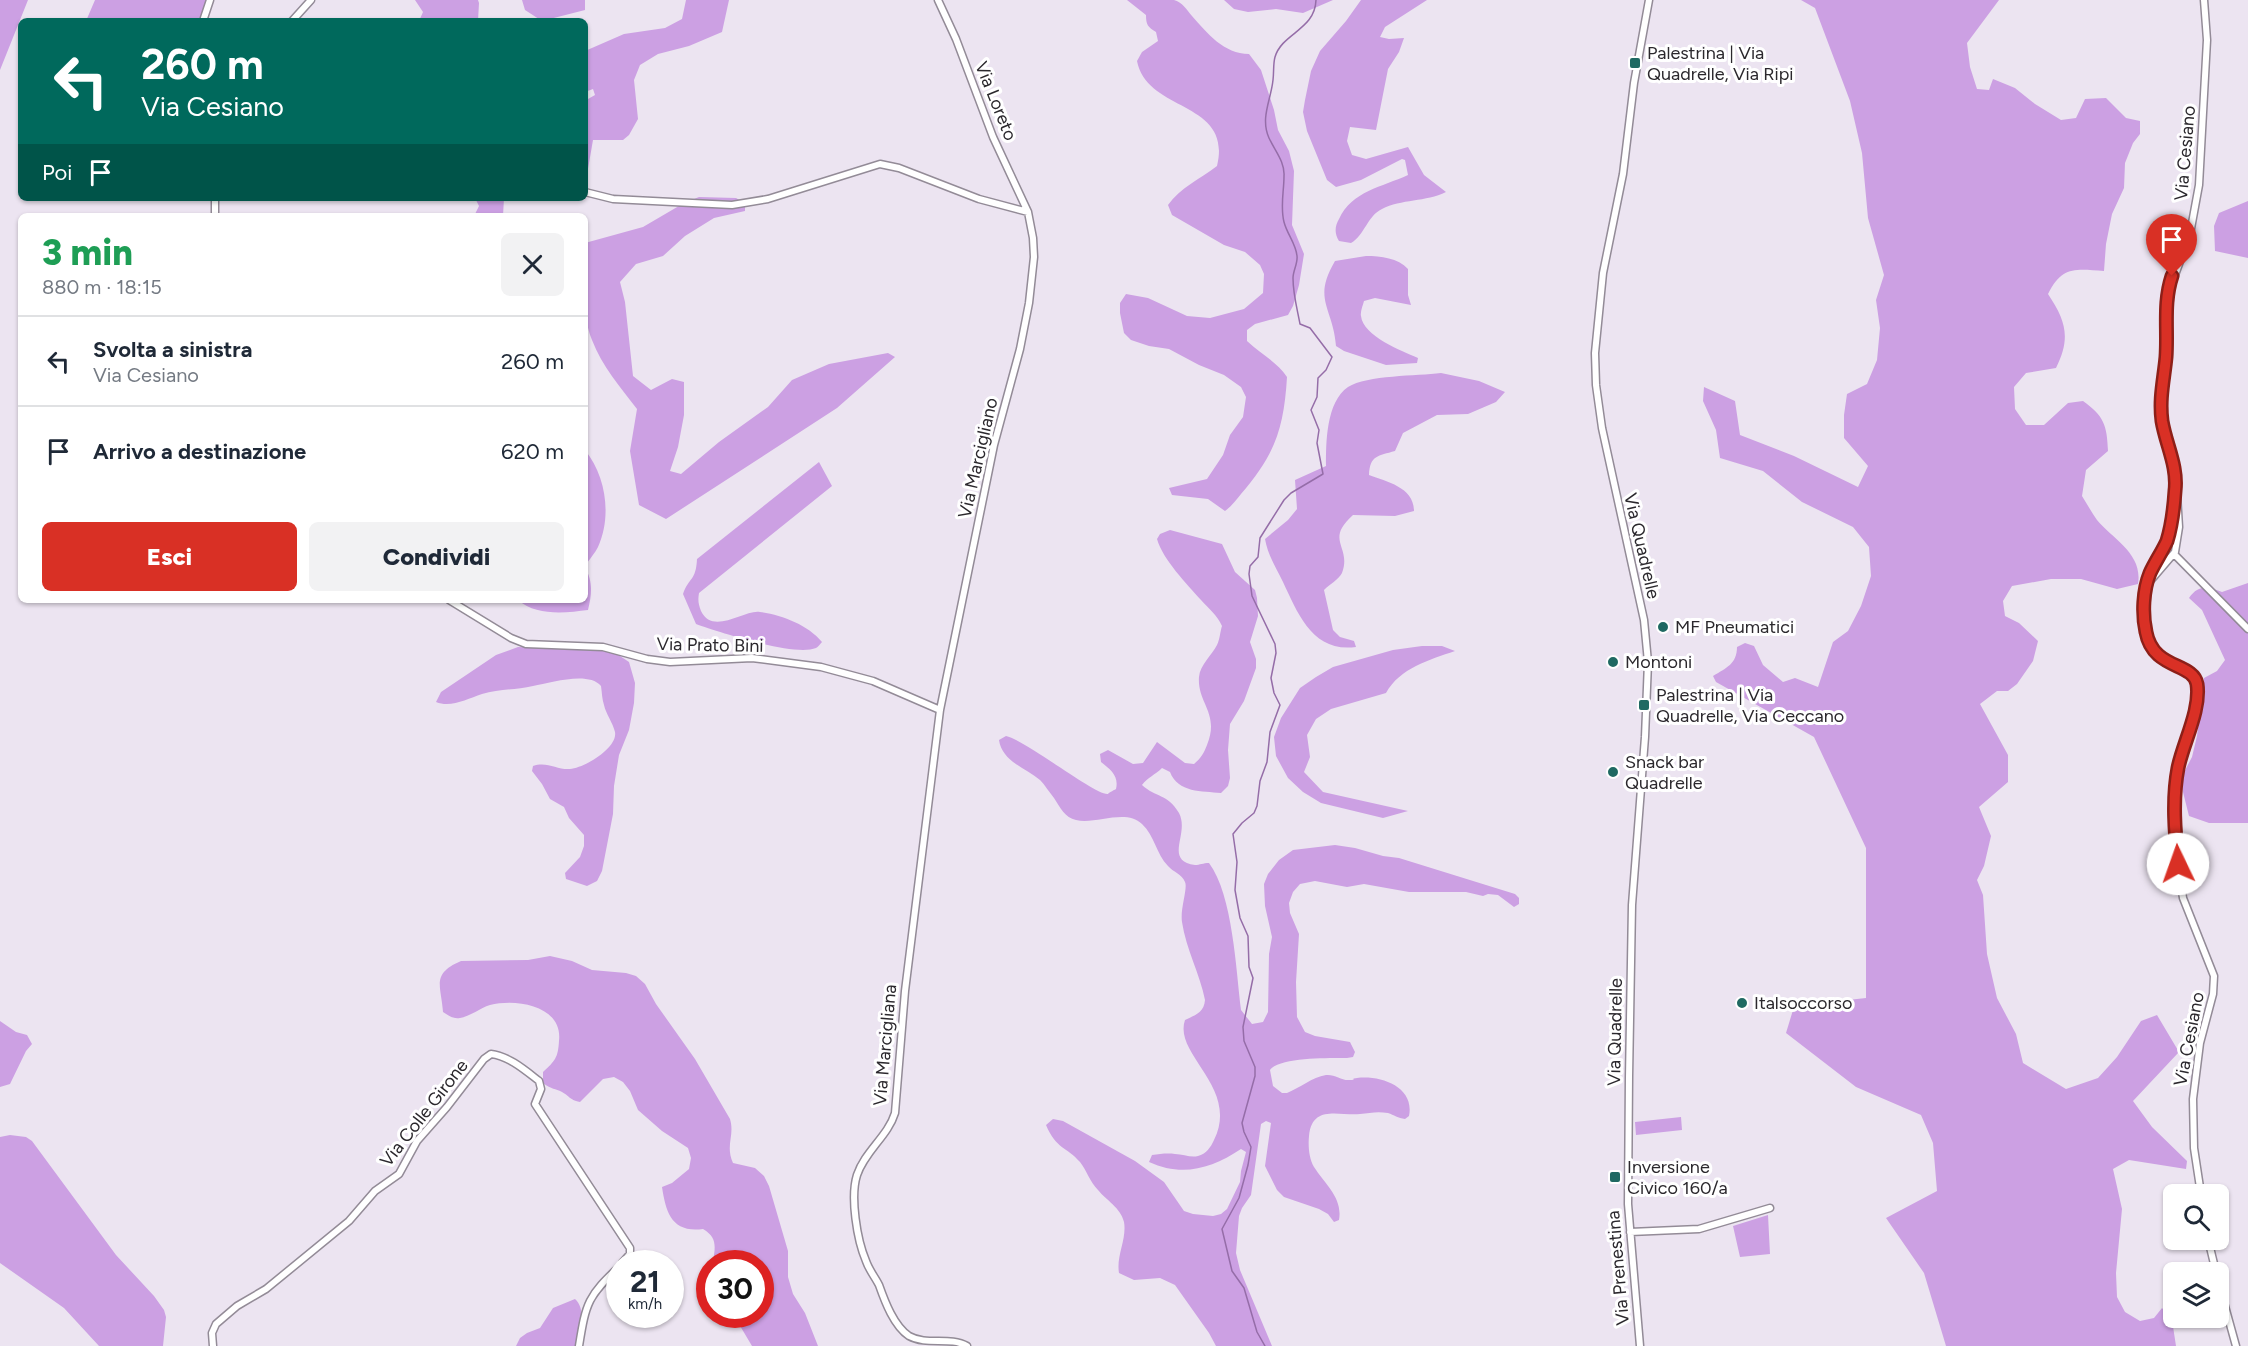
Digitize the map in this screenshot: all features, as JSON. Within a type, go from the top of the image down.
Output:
[{"type":"street","points":[[204,18],[210,0]]},
{"type":"street","points":[[295,18],[311,0]]},
{"type":"street","name":"Via Loreto","points":[[938,0],[956,39],[996,143],[1028,212]]},
{"type":"street","name":"Via Quadrelle","points":[[1628,1187],[1632,913],[1648,662],[1644,620],[1602,428],[1596,385],[1595,353],[1603,273],[1623,174],[1634,83],[1650,0]]},
{"type":"street","name":"Via Cesiano","points":[[2199,1184],[2194,1148],[2193,1096],[2200,1043],[2212,998],[2214,976],[2183,898],[2178,864],[2175,810],[2178,771],[2193,716],[2197,684],[2190,674],[2160,658],[2151,648],[2145,626],[2149,576],[2168,535],[2176,477],[2163,423],[2161,391],[2166,356],[2167,298],[2172,276],[2190,234],[2199,181],[2206,46],[2204,0]]},
{"type":"street","points":[[588,193],[613,198],[732,205],[762,200],[880,164],[899,168],[979,199],[1028,212]]},
{"type":"street","name":"Via Marcigliano","points":[[940,710],[994,445],[1026,324],[1034,257],[1032,228],[1028,212]]},
{"type":"street","points":[[2146,591],[2155,573],[2174,554],[2179,527],[2176,477]]},
{"type":"street","points":[[2174,554],[2248,629]]},
{"type":"street","name":"Via Prato Bini","points":[[454,603],[511,638],[526,644],[606,647],[664,662],[748,658],[821,667],[873,681],[940,710]]},
{"type":"street","name":"Via Marcigliana","points":[[940,710],[903,1002],[897,1103],[890,1125],[858,1171],[855,1182],[855,1210],[865,1259],[902,1330],[921,1341],[957,1342],[967,1346]]},
{"type":"street","name":"Via Colle Girone","points":[[213,1346],[212,1332],[216,1323],[237,1306],[266,1289],[349,1221],[375,1191],[399,1174],[422,1135],[484,1059],[492,1054],[509,1060],[539,1081],[541,1089],[535,1104],[630,1250]]},
{"type":"street","name":"Via Prenestina","points":[[1628,1187],[1640,1346]]},
{"type":"street","points":[[1630,1232],[1700,1228],[1770,1208]]},
{"type":"street","name":"Via Colle Girone","points":[[579,1346],[589,1299],[606,1278]]},
{"type":"street","points":[[2229,1321],[2236,1346]]},
{"type":"shaded area","points":[[0,0],[28,0],[21,18],[18,18],[18,25],[0,70]]},
{"type":"shaded area","points":[[95,0],[207,0],[201,18],[87,18]]},
{"type":"shaded area","points":[[415,0],[478,0],[479,3],[478,18],[420,18],[423,12]]},
{"type":"shaded area","points":[[522,0],[585,0],[585,10],[554,18],[537,18],[525,10]]},
{"type":"shaded area","points":[[686,0],[729,0],[722,32],[689,46],[658,54],[640,65],[634,80],[638,119],[629,135],[623,140],[593,140],[588,169],[588,99],[595,95],[593,89],[588,91],[588,50],[624,34],[665,28],[682,19]]},
{"type":"shaded area","points":[[1127,0],[1177,1],[1217,41],[1232,50],[1249,54],[1261,70],[1278,130],[1289,151],[1294,171],[1292,225],[1304,254],[1293,306],[1288,315],[1255,324],[1247,330],[1247,341],[1274,362],[1287,377],[1280,426],[1270,453],[1253,480],[1225,511],[1208,499],[1172,495],[1169,488],[1207,479],[1223,455],[1230,435],[1243,417],[1246,397],[1241,387],[1224,375],[1169,349],[1131,340],[1124,333],[1120,303],[1126,294],[1148,298],[1187,316],[1210,318],[1244,309],[1263,293],[1264,274],[1260,265],[1245,252],[1224,245],[1172,215],[1168,205],[1173,199],[1217,166],[1219,145],[1213,129],[1201,117],[1156,90],[1144,78],[1137,61],[1142,52],[1158,41],[1156,32],[1147,23],[1146,15]]},
{"type":"shaded area","points":[[1224,0],[1333,0],[1303,13],[1276,9],[1248,12],[1234,9]]},
{"type":"shaded area","points":[[1361,0],[1427,0],[1385,27],[1380,37],[1404,38],[1399,52],[1388,69],[1376,130],[1350,127],[1347,141],[1352,155],[1366,159],[1408,147],[1424,175],[1446,192],[1382,209],[1373,216],[1356,240],[1351,243],[1339,241],[1337,238],[1337,224],[1345,210],[1352,202],[1369,191],[1408,175],[1405,160],[1402,159],[1361,180],[1336,187],[1327,180],[1307,131],[1303,112],[1311,71],[1320,51]]},
{"type":"shaded area","points":[[1801,0],[1999,0],[1967,43],[1970,67],[1977,89],[1989,90],[1993,79],[2015,88],[2061,120],[2076,118],[2085,99],[2106,98],[2126,118],[2140,121],[2140,134],[2133,143],[2125,163],[2124,188],[2112,214],[2104,271],[2070,271],[2053,285],[2048,294],[2059,313],[2065,339],[2061,357],[2056,368],[2026,373],[2014,387],[2015,409],[2026,425],[2044,425],[2068,403],[2083,401],[2100,417],[2107,434],[2108,451],[2086,470],[2082,496],[2097,520],[2132,556],[2138,573],[2138,584],[2117,589],[2081,579],[2051,579],[2012,586],[2003,601],[2005,616],[2019,623],[2038,641],[2033,661],[2017,684],[2008,691],[1997,691],[1980,704],[2008,755],[2008,782],[1979,807],[1991,836],[1984,866],[1977,880],[1983,895],[1987,954],[1997,998],[2016,1034],[2023,1063],[2066,1089],[2098,1078],[2117,1057],[2141,1021],[2157,1015],[2179,1052],[2133,1101],[2152,1127],[2187,1161],[2186,1169],[2129,1160],[2113,1169],[2122,1209],[2116,1273],[2117,1297],[2125,1312],[2140,1321],[2154,1318],[2162,1308],[2163,1328],[2173,1328],[2176,1346],[1946,1346],[1924,1273],[1886,1218],[1937,1191],[1933,1143],[1921,1115],[1856,1087],[1786,1033],[1793,1010],[1812,1004],[1866,998],[1866,848],[1814,737],[1716,682],[1713,676],[1733,662],[1737,647],[1745,643],[1754,646],[1763,665],[1783,682],[1795,678],[1818,687],[1833,642],[1848,631],[1861,606],[1871,576],[1869,547],[1853,527],[1802,502],[1763,471],[1720,458],[1716,430],[1703,401],[1704,387],[1735,401],[1740,435],[1794,456],[1858,487],[1868,466],[1844,438],[1844,415],[1847,394],[1867,384],[1877,360],[1880,328],[1876,300],[1884,275],[1868,218],[1862,153],[1850,101],[1815,8]]},
{"type":"shaded area","points":[[699,197],[736,198],[745,203],[745,211],[714,218],[685,236],[663,256],[636,264],[620,282],[625,302],[633,376],[651,390],[672,379],[684,382],[684,415],[678,447],[670,471],[681,474],[719,442],[768,407],[792,380],[829,364],[888,353],[895,357],[837,408],[666,519],[639,505],[630,451],[637,409],[606,367],[596,350],[589,330],[588,242],[643,227]]},
{"type":"shaded area","points":[[476,201],[504,201],[503,213],[476,213],[479,206]]},
{"type":"shaded area","points":[[2248,201],[2248,258],[2215,251],[2214,226],[2219,213]]},
{"type":"shaded area","points":[[1366,256],[1389,258],[1408,269],[1408,295],[1411,305],[1375,298],[1364,301],[1361,314],[1368,330],[1384,342],[1418,358],[1417,363],[1386,365],[1344,351],[1336,346],[1324,295],[1328,274],[1335,261]]},
{"type":"shaded area","points":[[1441,373],[1479,381],[1505,392],[1496,402],[1468,414],[1437,415],[1403,433],[1395,451],[1373,460],[1369,475],[1405,491],[1410,496],[1414,511],[1395,516],[1353,515],[1340,531],[1339,538],[1344,556],[1342,573],[1324,590],[1333,630],[1340,637],[1354,641],[1356,647],[1329,644],[1318,638],[1301,618],[1272,561],[1265,539],[1288,520],[1297,509],[1295,480],[1326,466],[1326,446],[1331,413],[1335,402],[1348,387],[1367,380]]},
{"type":"shaded area","points":[[588,454],[598,472],[605,497],[605,522],[598,547],[588,562]]},
{"type":"shaded area","points":[[819,462],[832,486],[699,593],[698,600],[706,618],[713,621],[721,622],[754,612],[768,613],[802,626],[822,642],[816,648],[791,649],[756,642],[696,624],[683,594],[694,575],[697,559]]},
{"type":"shaded area","points":[[1170,530],[1222,544],[1235,572],[1255,590],[1257,598],[1258,616],[1250,642],[1256,659],[1256,668],[1244,701],[1230,724],[1228,786],[1221,793],[1191,790],[1179,784],[1170,772],[1162,768],[1142,785],[1170,802],[1179,813],[1182,821],[1179,845],[1181,858],[1195,865],[1209,863],[1217,877],[1232,934],[1241,1010],[1252,1024],[1263,1022],[1268,1012],[1269,954],[1272,937],[1265,906],[1264,884],[1268,874],[1279,860],[1293,850],[1335,845],[1355,848],[1399,858],[1515,894],[1519,898],[1519,904],[1514,907],[1498,895],[1483,896],[1466,892],[1409,892],[1364,884],[1347,887],[1315,881],[1300,884],[1293,892],[1289,903],[1290,913],[1299,934],[1296,982],[1297,1017],[1305,1032],[1350,1042],[1355,1052],[1353,1057],[1294,1060],[1275,1066],[1270,1070],[1273,1086],[1282,1093],[1287,1093],[1326,1075],[1348,1080],[1366,1078],[1386,1081],[1402,1090],[1407,1097],[1409,1116],[1405,1119],[1377,1112],[1328,1114],[1315,1119],[1309,1136],[1310,1156],[1314,1167],[1336,1198],[1340,1212],[1339,1220],[1334,1222],[1328,1214],[1284,1197],[1277,1190],[1265,1166],[1271,1123],[1266,1121],[1261,1124],[1251,1195],[1239,1216],[1236,1253],[1240,1270],[1272,1346],[1216,1346],[1175,1285],[1160,1278],[1134,1280],[1119,1273],[1125,1228],[1122,1217],[1117,1208],[1095,1187],[1080,1162],[1054,1139],[1046,1125],[1053,1119],[1063,1121],[1135,1161],[1164,1182],[1184,1211],[1193,1214],[1213,1216],[1221,1214],[1227,1209],[1240,1182],[1246,1152],[1241,1149],[1219,1162],[1196,1169],[1173,1169],[1149,1162],[1152,1155],[1195,1156],[1203,1154],[1213,1143],[1220,1121],[1219,1104],[1213,1088],[1188,1046],[1184,1033],[1185,1020],[1201,1011],[1205,1000],[1182,922],[1186,889],[1184,879],[1164,861],[1150,834],[1135,819],[1119,817],[1084,821],[1069,817],[1040,780],[1009,759],[999,740],[1006,736],[1016,740],[1090,786],[1108,794],[1116,789],[1117,784],[1113,774],[1101,762],[1100,754],[1108,750],[1133,764],[1143,763],[1157,742],[1185,763],[1194,764],[1200,757],[1207,745],[1211,725],[1199,686],[1199,677],[1204,664],[1217,645],[1222,626],[1164,555],[1157,539],[1160,534]]},
{"type":"shaded area","points":[[588,575],[591,588],[588,610],[551,612],[522,603],[588,603]]},
{"type":"shaded area","points":[[2248,583],[2248,823],[2209,823],[2189,816],[2180,780],[2192,757],[2197,736],[2204,678],[2217,671],[2225,660],[2202,610],[2189,598],[2196,590],[2208,588],[2222,592]]},
{"type":"shaded area","points":[[1442,646],[1455,651],[1407,671],[1392,684],[1386,693],[1331,709],[1316,719],[1307,735],[1310,757],[1304,772],[1323,792],[1408,811],[1383,818],[1321,803],[1303,792],[1288,778],[1276,756],[1274,737],[1281,718],[1300,688],[1333,667],[1393,650]]},
{"type":"shaded area","points":[[518,647],[607,650],[629,662],[635,683],[629,730],[619,755],[614,786],[613,814],[602,871],[597,881],[587,886],[566,879],[565,873],[580,857],[584,846],[584,835],[569,818],[564,807],[550,799],[532,771],[533,766],[538,765],[565,769],[576,768],[599,756],[611,744],[615,738],[615,732],[605,708],[601,686],[587,679],[569,679],[488,692],[453,703],[436,702],[441,692],[496,655]]},
{"type":"shaded area","points":[[550,956],[572,961],[592,970],[626,973],[636,976],[645,984],[656,1004],[695,1059],[730,1119],[730,1151],[733,1163],[755,1168],[764,1176],[769,1186],[788,1251],[788,1277],[793,1294],[805,1313],[818,1346],[752,1346],[741,1328],[774,1328],[774,1250],[715,1250],[713,1239],[708,1232],[703,1229],[684,1228],[672,1219],[662,1187],[672,1183],[689,1169],[691,1158],[688,1148],[662,1131],[638,1110],[630,1091],[623,1082],[614,1077],[603,1079],[580,1102],[543,1083],[543,1072],[555,1059],[559,1041],[558,1029],[554,1020],[546,1012],[525,1004],[501,1003],[490,1005],[460,1018],[453,1018],[443,1012],[440,981],[445,971],[452,966],[461,961],[528,960]]},
{"type":"shaded area","points":[[0,1021],[16,1032],[27,1035],[32,1044],[26,1051],[10,1084],[0,1087]]},
{"type":"shaded area","points":[[1681,1117],[1682,1130],[1636,1135],[1635,1122]]},
{"type":"shaded area","points":[[10,1135],[26,1137],[32,1141],[116,1255],[154,1296],[166,1317],[163,1346],[99,1346],[64,1308],[0,1263],[0,1137]]},
{"type":"shaded area","points":[[1768,1215],[1770,1254],[1740,1257],[1733,1226]]},
{"type":"shaded area","points":[[575,1299],[582,1315],[577,1346],[516,1346],[520,1338],[540,1328],[553,1308]]},
{"type":"waterway","points":[[1265,1346],[1257,1332],[1244,1288],[1232,1271],[1222,1229],[1239,1198],[1248,1165],[1251,1147],[1242,1123],[1255,1076],[1255,1067],[1244,1041],[1243,1027],[1253,978],[1249,967],[1248,936],[1240,918],[1235,890],[1237,862],[1233,834],[1254,813],[1257,806],[1260,781],[1267,762],[1270,732],[1280,705],[1274,693],[1271,678],[1276,653],[1275,644],[1252,596],[1250,566],[1258,557],[1260,538],[1284,500],[1291,493],[1323,474],[1317,443],[1319,430],[1311,410],[1317,397],[1318,378],[1326,370],[1332,357],[1310,328],[1300,324],[1293,284],[1297,256],[1283,216],[1284,171],[1269,138],[1266,123],[1275,57],[1284,42],[1310,18],[1316,0]]},
{"type":"place","name":"Palestrina | Via Quadrelle, Via Ripi","points":[[1635,63]]},
{"type":"place","name":"MF Pneumatici","points":[[1663,627]]},
{"type":"place","name":"Montoni","points":[[1613,662]]},
{"type":"place","name":"Palestrina | Via Quadrelle, Via Ceccano","points":[[1644,705]]},
{"type":"place","name":"Snack bar Quadrelle","points":[[1613,772]]},
{"type":"place","name":"Italsoccorso","points":[[1742,1003]]},
{"type":"place","name":"Inversione Civico 160/a","points":[[1615,1177]]},
{"type":"route","points":[[2172,276],[2166,305],[2166,356],[2160,398],[2167,445],[2174,464],[2175,491],[2168,538],[2147,583],[2144,618],[2147,636],[2154,652],[2160,658],[2188,672],[2197,684],[2193,716],[2177,777],[2175,810],[2178,864]]}]
